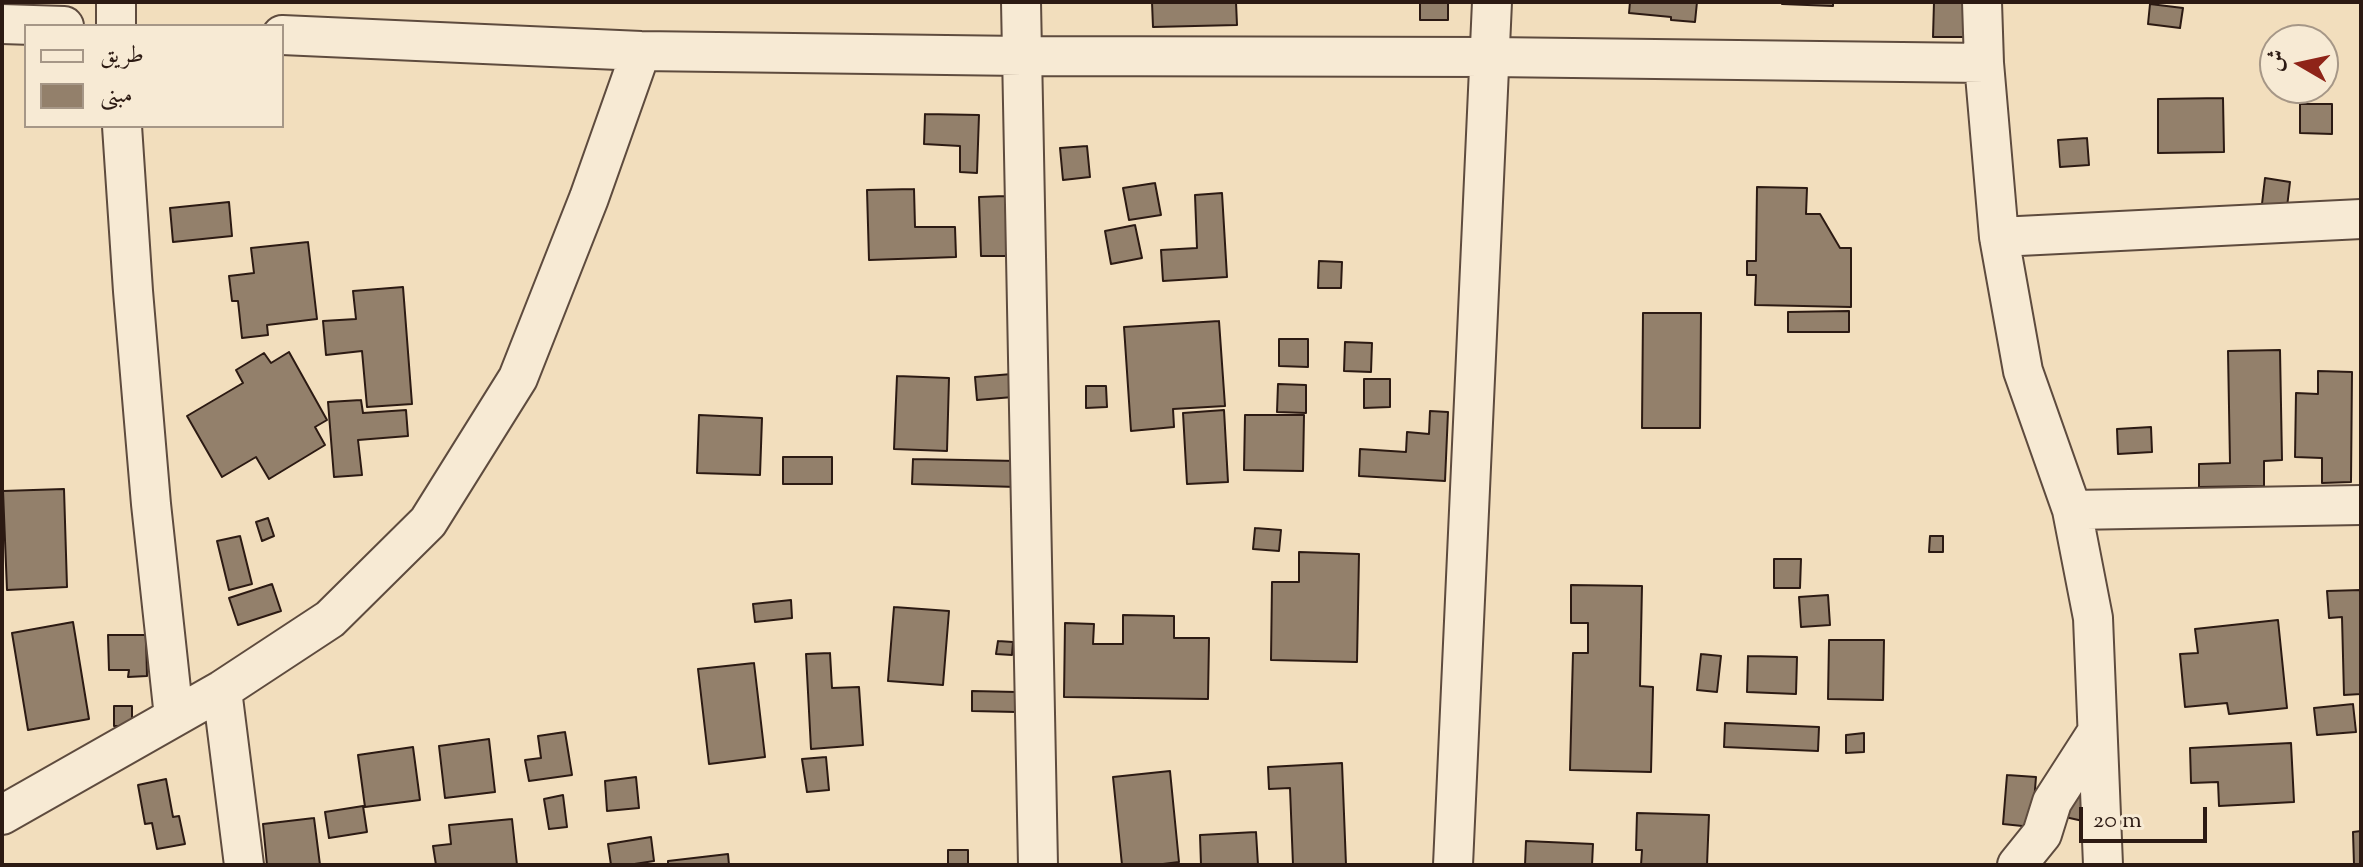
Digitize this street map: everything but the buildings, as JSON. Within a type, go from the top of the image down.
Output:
[{"type":"street","points":[[116,2],[116,24]]},
{"type":"street","points":[[1021,2],[1038,865]]},
{"type":"street","points":[[1453,865],[1492,2]]},
{"type":"street","points":[[1982,2],[1984,63],[1999,237],[2023,371],[2072,510],[2093,618],[2103,865]]},
{"type":"street","points":[[2,24],[24,25]]},
{"type":"street","points":[[284,35],[641,51],[1984,63]]},
{"type":"street","points":[[2,815],[222,690],[330,619],[428,522],[518,378],[589,198],[641,51]]},
{"type":"street","points":[[122,128],[151,504],[174,717]]},
{"type":"street","points":[[1999,237],[2361,219]]},
{"type":"street","points":[[2072,510],[2361,505]]},
{"type":"street","points":[[222,690],[244,865]]},
{"type":"street","points":[[2017,865],[2042,834],[2052,802],[2097,732]]}]
